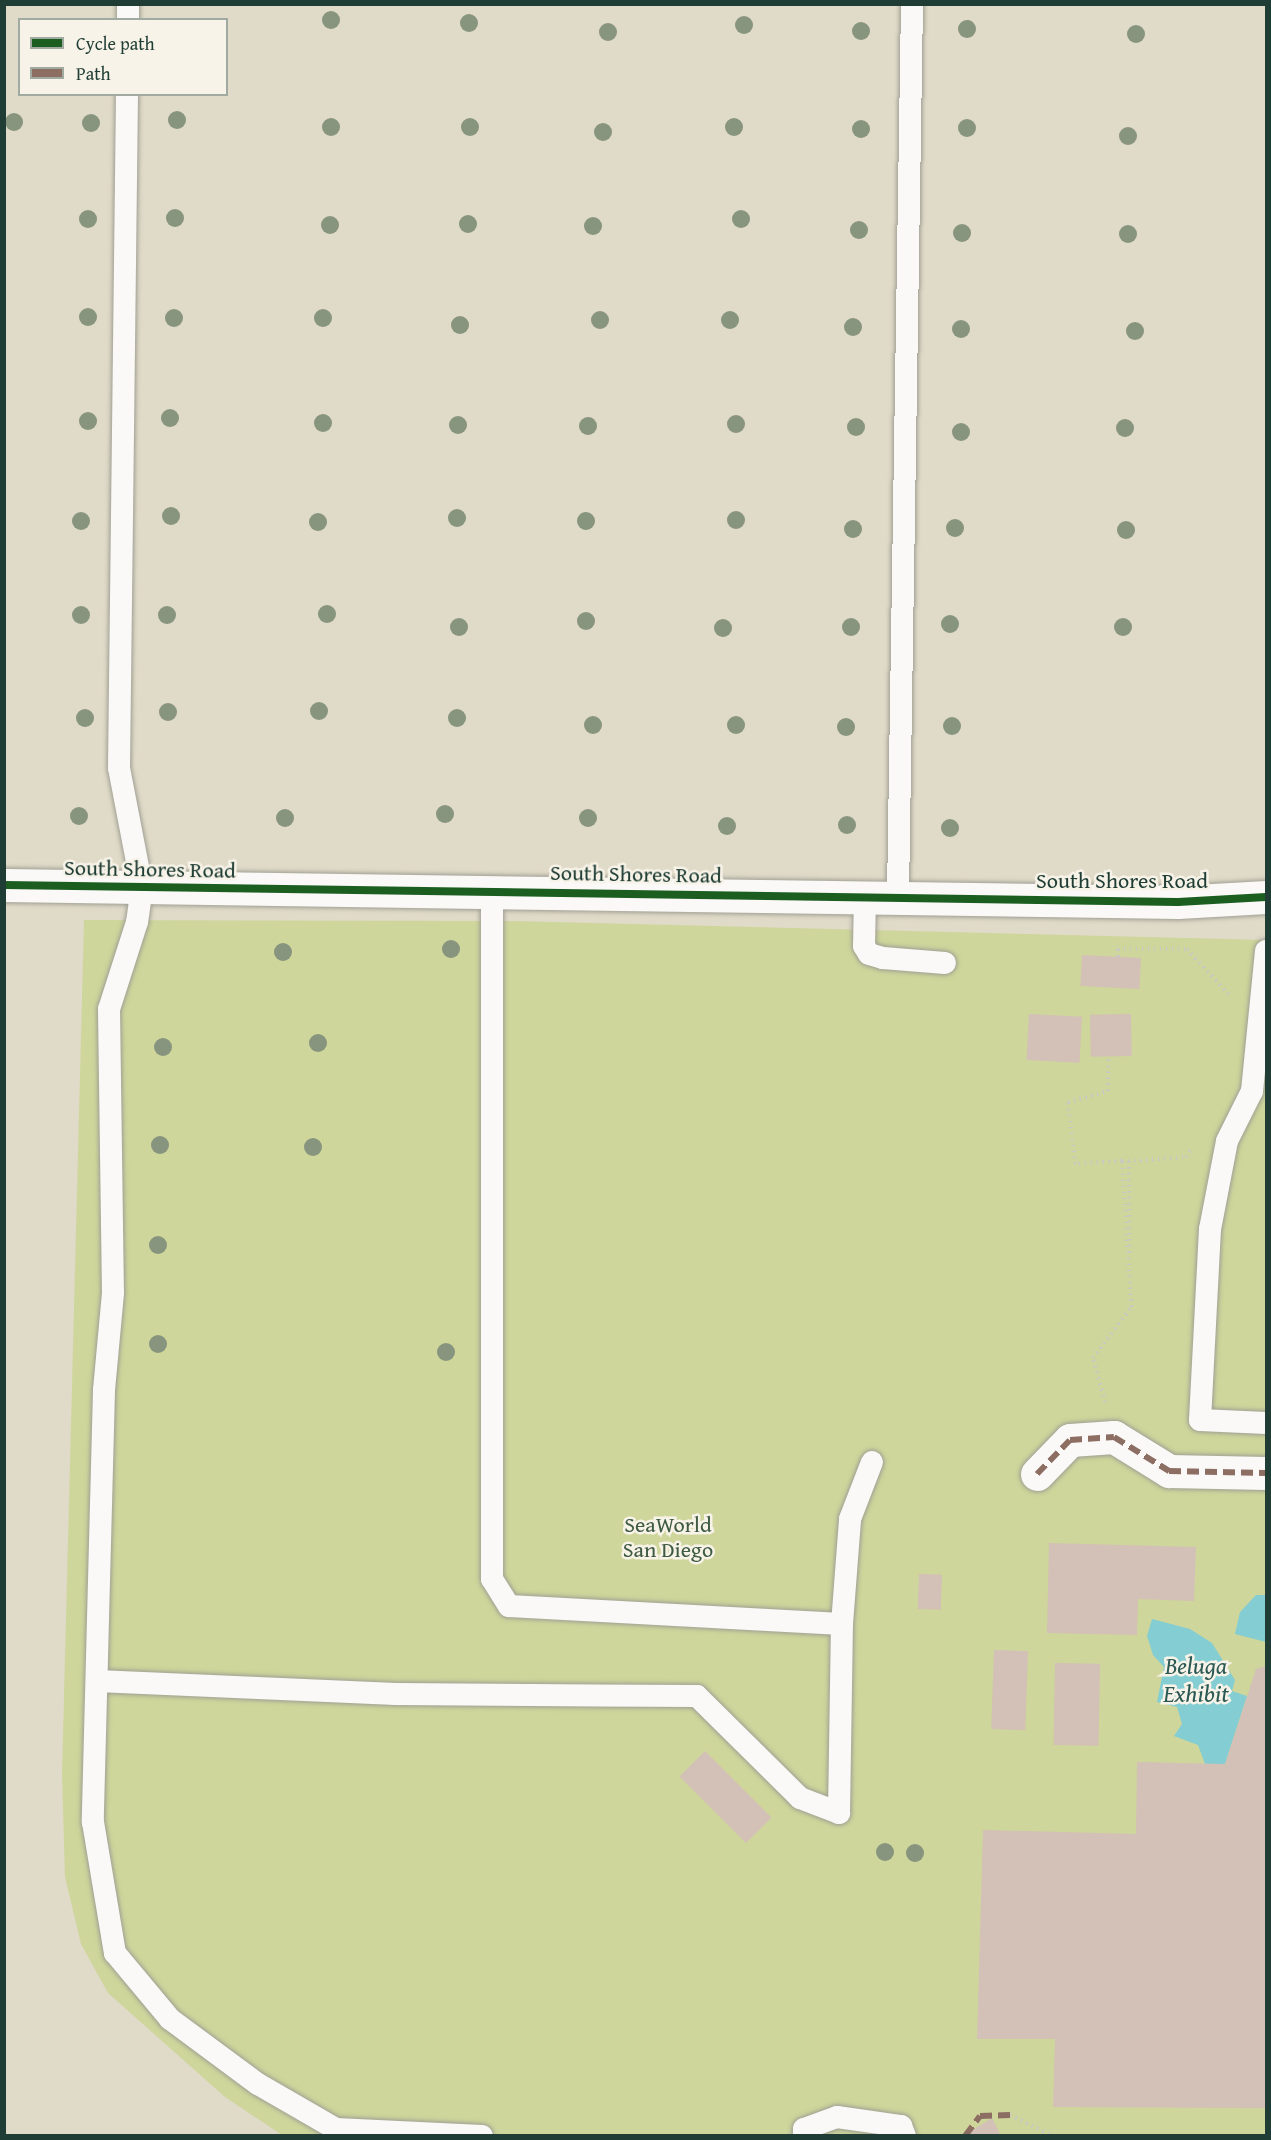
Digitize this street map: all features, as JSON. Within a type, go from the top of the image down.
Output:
[{"type":"street","name":"South Shores Road","points":[[4,885],[897,895],[1178,902],[1266,897]]},
{"type":"street","points":[[1037,1474],[1070,1440],[1114,1437],[1169,1471],[1266,1473]]},
{"type":"lane","points":[[897,895],[912,4]]},
{"type":"lane","points":[[127,96],[119,768],[142,887],[137,922],[110,1009],[113,1293],[105,1390],[93,1822],[115,1953],[170,2019],[258,2084],[336,2129],[482,2136]]},
{"type":"lane","points":[[492,890],[492,1579],[509,1606],[842,1624]]},
{"type":"lane","points":[[865,895],[864,946],[869,954],[883,958],[945,963]]},
{"type":"lane","points":[[1266,951],[1252,1091],[1227,1141],[1210,1229],[1200,1420],[1266,1423]]},
{"type":"lane","points":[[97,1681],[396,1694],[697,1696],[800,1798],[839,1813],[842,1624],[849,1519],[872,1462]]},
{"type":"lane","points":[[804,2136],[804,2129],[837,2117],[901,2126],[905,2136]]},
{"type":"path","points":[[1118,957],[1118,950],[1187,949],[1239,1006]]},
{"type":"path","points":[[1109,1056],[1108,1091],[1068,1102],[1075,1164],[1186,1157],[1193,1147]]},
{"type":"path","points":[[1122,1161],[1131,1307]]},
{"type":"path","points":[[1114,1437],[1093,1358],[1131,1307],[1129,1161]]},
{"type":"path","points":[[1010,2115],[1052,2136]]},
{"type":"green space","name":"SeaWorld San Diego","points":[[84,920],[512,921],[1266,940],[1266,2135],[282,2135],[225,2097],[108,1993],[81,1944],[65,1877],[62,1774]]},
{"type":"water","points":[[1256,1595],[1266,1595],[1266,1642],[1235,1634],[1240,1612]]},
{"type":"water","name":"Beluga Exhibit","points":[[1152,1619],[1190,1629],[1212,1643],[1235,1680],[1232,1691],[1247,1696],[1225,1764],[1205,1764],[1198,1745],[1174,1736],[1182,1724],[1177,1707],[1157,1702],[1164,1667],[1153,1655],[1147,1636]]},
{"type":"building","points":[[1082,955],[1141,958],[1139,989],[1080,986]]},
{"type":"building","points":[[1029,1014],[1082,1017],[1080,1063],[1027,1060]]},
{"type":"building","points":[[1131,1014],[1132,1056],[1091,1057],[1090,1015]]},
{"type":"building","points":[[1049,1543],[1196,1547],[1194,1601],[1138,1599],[1137,1635],[1047,1633]]},
{"type":"building","points":[[919,1574],[942,1575],[941,1610],[918,1609]]},
{"type":"building","points":[[994,1650],[1028,1651],[1025,1730],[991,1729]]},
{"type":"building","points":[[1055,1663],[1100,1664],[1099,1746],[1054,1745]]},
{"type":"building","points":[[1266,1666],[1266,2108],[1053,2107],[1055,2039],[977,2039],[983,1830],[1136,1834],[1137,1762],[1225,1764],[1256,1669]]},
{"type":"building","points":[[705,1751],[771,1817],[746,1843],[680,1776]]},
{"type":"building","points":[[992,2118],[1001,2136],[963,2136],[971,2131]]},
{"type":"marked path","points":[[1037,1474],[1070,1440],[1114,1437],[1169,1471],[1266,1473]]},
{"type":"marked path","points":[[965,2136],[980,2116],[1010,2115]]},
{"type":"cycle path","points":[[4,885],[1178,902],[1266,897]]}]
